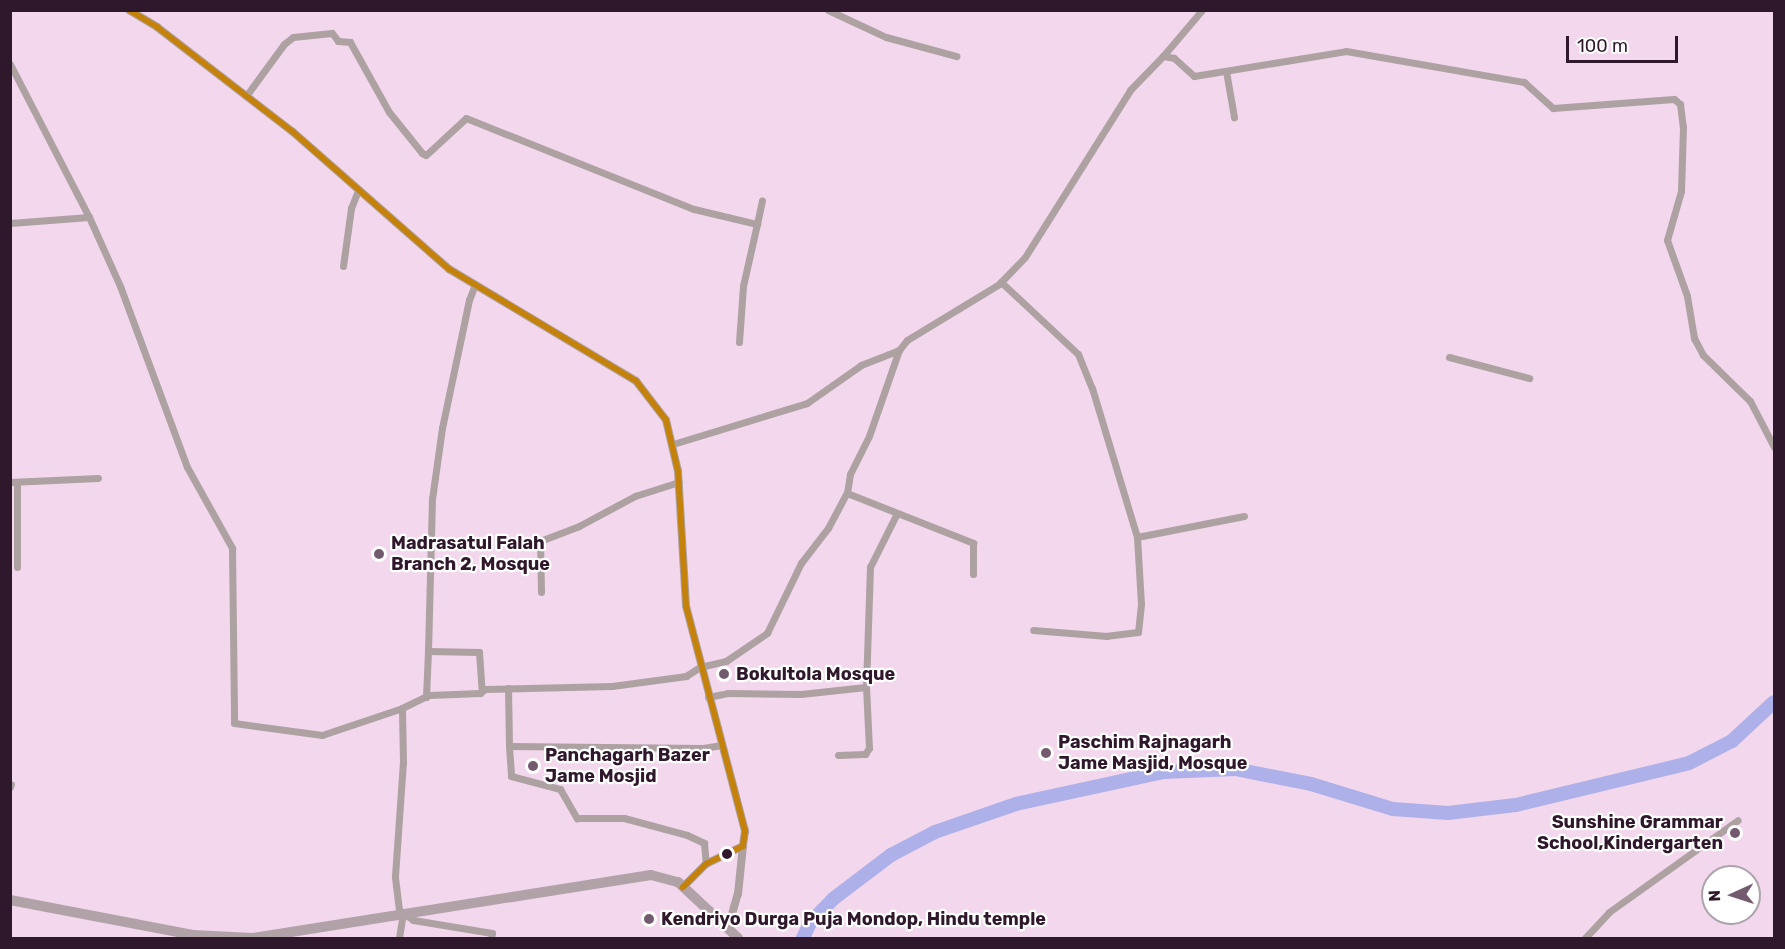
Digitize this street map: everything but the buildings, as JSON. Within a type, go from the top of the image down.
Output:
[{"type":"highway","points":[[10,900],[222,938],[253,938],[651,875],[672,878],[703,903],[738,939]]},
{"type":"street","points":[[129,10],[157,27],[246,96],[449,269],[636,381],[666,420],[673,444],[679,482],[686,606],[744,831],[738,894],[728,928]]},
{"type":"street","points":[[828,10],[886,37],[956,56]]},
{"type":"street","points":[[10,64],[89,217],[120,286],[187,467],[232,548],[234,723],[322,735],[402,708],[426,697],[508,688],[612,686],[686,676],[700,667],[726,661],[767,633],[801,563],[828,528],[847,492],[850,474],[869,436],[899,351],[907,340],[1001,282],[1025,257],[1054,215],[1130,90],[1202,10]]},
{"type":"street","points":[[246,96],[284,44],[293,37],[332,33],[338,41],[350,42],[389,112],[426,155],[466,118],[677,204],[757,224]]},
{"type":"street","points":[[1163,56],[1174,58],[1194,76],[1346,51],[1524,82],[1553,108],[1674,99],[1680,104],[1683,127],[1681,191],[1667,240],[1687,296],[1694,338],[1702,355],[1750,401],[1774,447]]},
{"type":"street","points":[[1226,71],[1234,117]]},
{"type":"street","points":[[344,266],[351,208],[358,191]]},
{"type":"street","points":[[739,342],[743,286],[762,201]]},
{"type":"street","points":[[10,223],[89,217]]},
{"type":"street","points":[[1001,282],[1078,354],[1092,388],[1137,537],[1141,603],[1138,632],[1107,636],[1033,630]]},
{"type":"street","points":[[426,697],[432,499],[442,428],[469,300],[476,284]]},
{"type":"street","points":[[673,444],[807,403],[861,365],[899,351]]},
{"type":"street","points":[[1449,357],[1529,378]]},
{"type":"street","points":[[17,567],[14,482],[98,478]]},
{"type":"street","points":[[541,592],[540,541],[579,526],[635,496],[679,482]]},
{"type":"street","points":[[847,492],[973,543],[973,574]]},
{"type":"street","points":[[838,755],[865,754],[869,748],[866,687],[870,567],[897,513]]},
{"type":"street","points":[[1137,537],[1198,522],[1244,516]]},
{"type":"street","points":[[428,651],[479,652],[482,691]]},
{"type":"street","points":[[708,697],[728,693],[801,694],[866,687]]},
{"type":"street","points":[[508,688],[511,776],[560,789],[577,818],[624,818],[687,835],[704,843],[706,864]]},
{"type":"street","points":[[399,939],[403,914],[395,876],[403,762],[402,708]]},
{"type":"street","points":[[509,746],[703,748],[722,745]]},
{"type":"street","points":[[1585,939],[1609,912],[1738,820]]},
{"type":"street","points":[[683,887],[706,864],[743,846]]},
{"type":"street","points":[[403,914],[413,920],[492,933],[491,939]]},
{"type":"waterway","points":[[803,938],[810,923],[833,899],[891,855],[935,832],[1016,804],[1163,772],[1235,769],[1311,784],[1393,809],[1448,813],[1516,805],[1689,763],[1732,741],[1774,702]]},
{"type":"transit line","points":[[129,10],[157,27],[293,132],[449,269],[636,381],[666,420],[678,471],[686,606],[745,831],[743,846],[706,864],[683,887]]},
{"type":"place","name":"Madrasatul Falah Branch 2, Mosque","points":[[379,554]]},
{"type":"place","name":"Bokultola Mosque","points":[[724,674]]},
{"type":"place","name":"Paschim Rajnagarh Jame Masjid, Mosque","points":[[1046,753]]},
{"type":"place","name":"Panchagarh Bazer Jame Mosjid","points":[[533,766]]},
{"type":"place","name":"Sunshine Grammar School,Kindergarten","points":[[1735,833]]},
{"type":"place","name":"Kendriyo Durga Puja Mondop, Hindu temple","points":[[649,919]]}]
